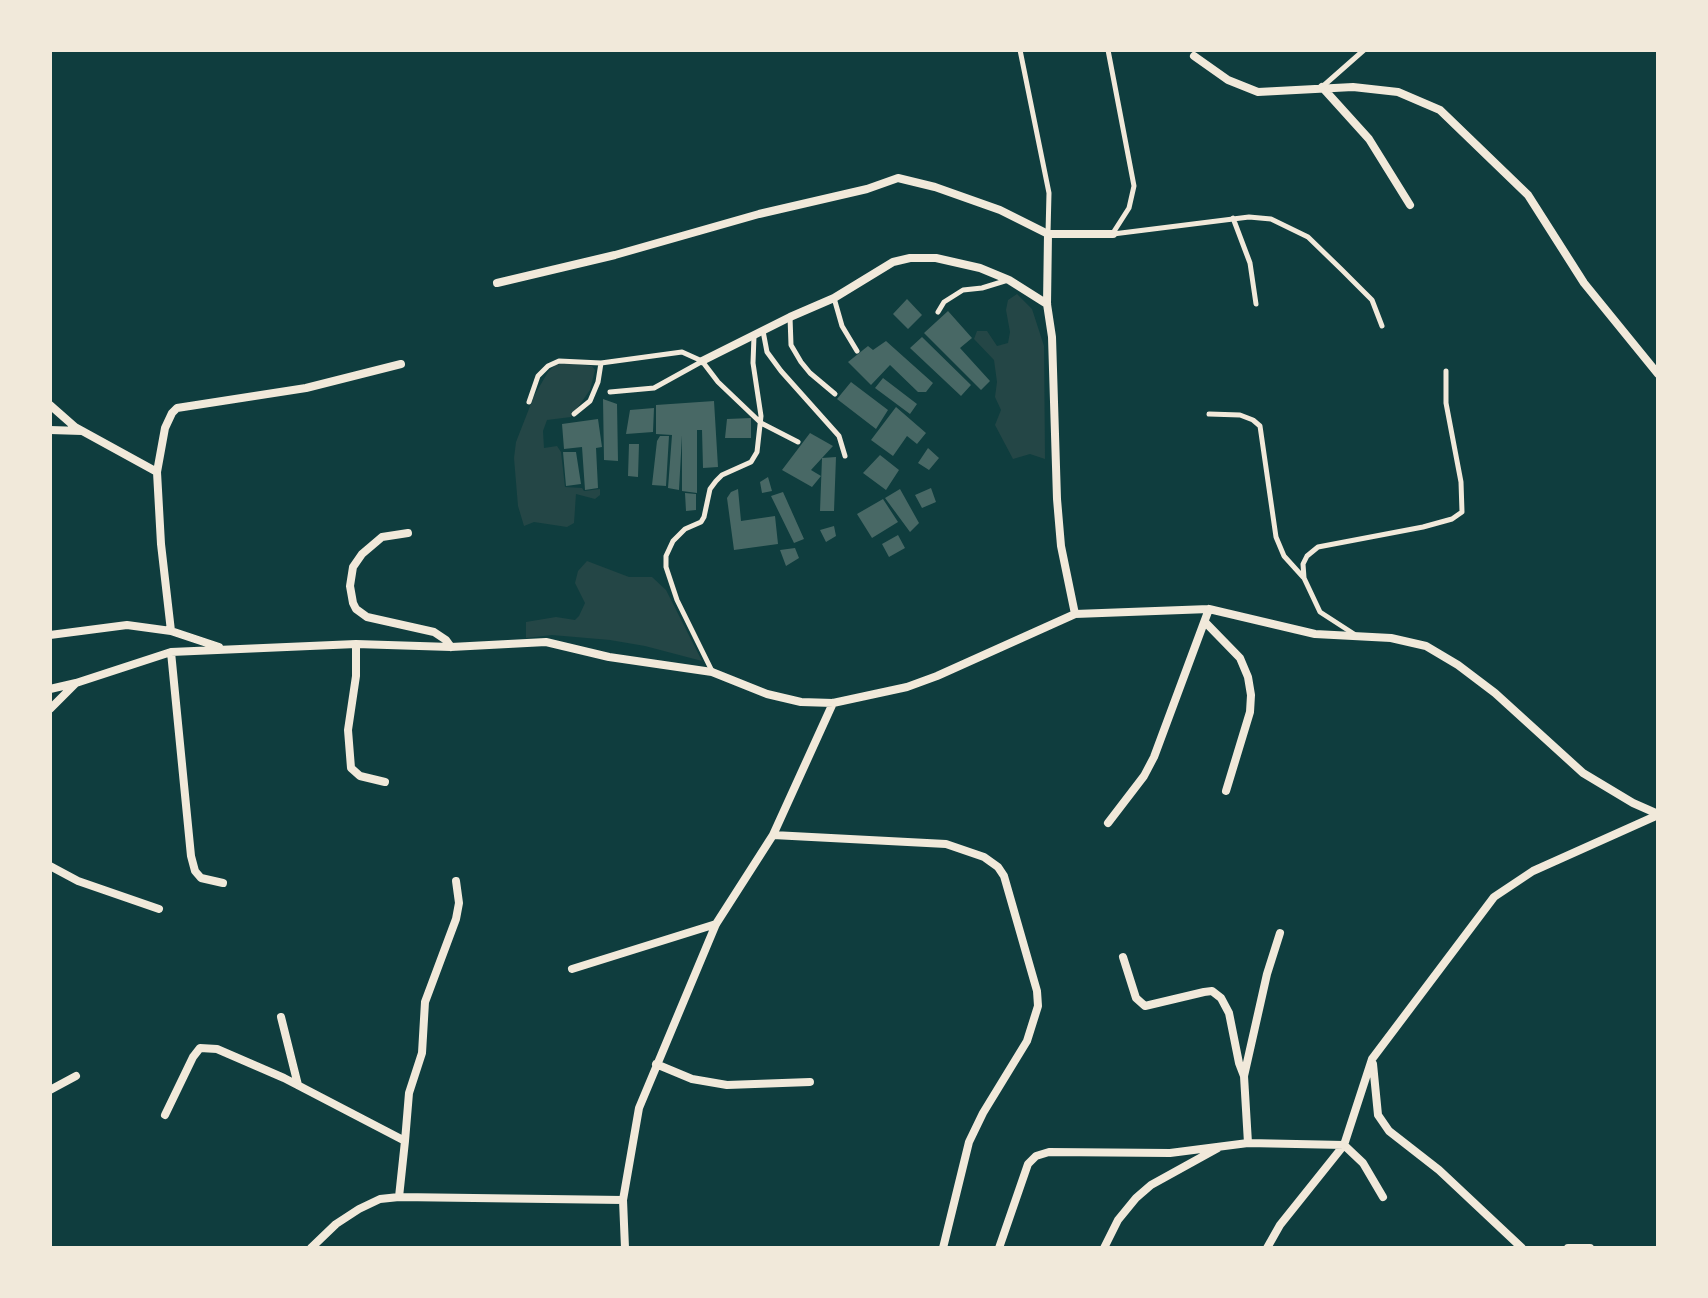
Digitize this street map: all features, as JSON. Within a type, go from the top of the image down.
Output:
[{"type":"street","points":[[1194,56],[1228,80],[1258,92],[1353,87],[1398,92],[1440,110],[1528,195],[1584,283],[1658,374]]},
{"type":"street","points":[[1322,87],[1369,139],[1410,205]]},
{"type":"street","points":[[497,283],[615,255],[759,214],[867,189],[898,178],[935,187],[1000,210],[1048,234],[1113,234]]},
{"type":"street","points":[[1048,234],[1047,304],[1052,337],[1054,440],[1061,546],[1075,614]]},
{"type":"street","points":[[702,361],[834,298],[893,262],[910,258],[936,258],[980,268],[1009,280],[1047,304]]},
{"type":"street","points":[[171,631],[157,472],[165,428],[172,413],[177,408],[306,388],[401,364]]},
{"type":"street","points":[[50,405],[82,431],[157,472]]},
{"type":"street","points":[[50,430],[82,431]]},
{"type":"street","points":[[408,533],[382,537],[362,554],[353,567],[350,586],[353,603],[367,617],[434,632],[451,647]]},
{"type":"street","points":[[1108,823],[1144,776],[1154,757],[1209,609]]},
{"type":"street","points":[[50,689],[171,652],[356,644],[451,647],[546,642],[609,657],[712,672],[767,694],[801,702],[833,703],[907,687],[937,676],[1075,614],[1209,609],[1315,634],[1391,638],[1426,646],[1495,693],[1583,773],[1658,814]]},
{"type":"street","points":[[1205,622],[1240,658],[1251,695],[1250,712],[1226,791]]},
{"type":"street","points":[[50,635],[127,625],[171,631],[224,649]]},
{"type":"street","points":[[356,644],[356,676],[348,730],[351,768],[360,776],[385,782]]},
{"type":"street","points":[[171,652],[191,856],[195,871],[201,878],[223,883]]},
{"type":"street","points":[[50,709],[76,683]]},
{"type":"street","points":[[625,1248],[623,1200],[639,1108],[716,924],[773,835],[833,703]]},
{"type":"street","points":[[1267,1248],[1280,1225],[1344,1145],[1372,1059],[1494,897],[1533,871],[1658,814]]},
{"type":"street","points":[[773,835],[946,844],[994,862],[1004,876],[1037,991],[1038,1006],[1027,1041],[969,1142],[943,1248]]},
{"type":"street","points":[[50,866],[78,881],[159,909]]},
{"type":"street","points":[[399,1197],[409,1093],[422,1053],[425,1002],[456,919],[459,903],[456,881]]},
{"type":"street","points":[[572,969],[716,924]]},
{"type":"street","points":[[1244,1076],[1267,974],[1280,933]]},
{"type":"street","points":[[1123,957],[1136,998],[1145,1006],[1212,991],[1221,998],[1229,1013],[1244,1076],[1248,1143]]},
{"type":"street","points":[[281,1017],[298,1085]]},
{"type":"street","points":[[165,1115],[193,1057],[204,1047],[234,1055],[405,1141]]},
{"type":"street","points":[[1372,1059],[1378,1115],[1389,1131],[1439,1170],[1522,1248]]},
{"type":"street","points":[[656,1064],[692,1079],[727,1085],[810,1082]]},
{"type":"street","points":[[50,1090],[76,1076]]},
{"type":"street","points":[[999,1248],[1028,1164],[1041,1154],[1170,1153],[1248,1143],[1344,1145],[1363,1163],[1383,1197]]},
{"type":"street","points":[[1104,1248],[1118,1220],[1151,1185],[1226,1144]]},
{"type":"street","points":[[311,1248],[336,1224],[380,1199],[623,1200]]},
{"type":"street","points":[[1568,1248],[1590,1248]]},
{"type":"lane","points":[[1020,50],[1049,193],[1048,234]]},
{"type":"lane","points":[[1108,50],[1134,186],[1129,208],[1113,234]]},
{"type":"lane","points":[[1322,87],[1364,50]]},
{"type":"lane","points":[[1113,234],[1233,218],[1271,219],[1308,237],[1372,300],[1382,326]]},
{"type":"lane","points":[[1233,218],[1250,263],[1256,304]]},
{"type":"lane","points":[[938,312],[944,302],[963,290],[1009,280]]},
{"type":"lane","points":[[834,298],[842,326],[857,351]]},
{"type":"lane","points":[[790,317],[791,345],[801,362],[835,394]]},
{"type":"lane","points":[[712,672],[677,600],[666,567],[666,556],[673,541],[685,529],[701,522],[710,489],[716,481],[722,475],[751,462],[757,452],[761,423],[753,363],[758,333]]},
{"type":"lane","points":[[758,333],[781,371],[839,436],[845,456]]},
{"type":"lane","points":[[529,402],[538,376],[559,361],[601,363],[682,352],[702,361],[718,382],[761,423],[798,442]]},
{"type":"lane","points":[[610,392],[654,388],[702,361]]},
{"type":"lane","points":[[574,414],[590,401],[598,382],[601,363]]},
{"type":"lane","points":[[1304,578],[1303,564],[1318,547],[1423,527],[1452,519],[1462,512],[1461,482],[1446,403],[1446,371]]},
{"type":"lane","points":[[1209,414],[1240,415],[1260,426],[1276,537],[1284,556],[1304,578],[1320,612],[1362,638]]},
{"type":"shaded area","points":[[1017,294],[1032,309],[1044,346],[1045,459],[1030,454],[1013,459],[995,425],[1001,410],[995,397],[997,382],[994,360],[974,339],[977,331],[987,331],[997,346],[1008,343],[1010,332],[1006,310],[1008,300]]},
{"type":"shaded area","points":[[555,365],[592,366],[595,370],[590,390],[571,417],[547,420],[543,431],[544,448],[557,446],[561,452],[565,487],[582,488],[584,491],[600,489],[600,495],[595,499],[576,494],[574,523],[567,527],[534,522],[524,526],[518,506],[514,458],[516,442],[534,396],[548,372]]},
{"type":"shaded area","points":[[587,561],[629,577],[652,577],[666,590],[702,661],[610,640],[552,635],[526,638],[526,622],[556,617],[575,620],[579,616],[585,603],[575,583],[578,571]]},
{"type":"building","points":[[907,299],[922,315],[908,329],[893,314]]},
{"type":"building","points":[[948,311],[972,338],[960,348],[990,381],[981,390],[924,333]]},
{"type":"building","points":[[922,337],[971,385],[961,396],[910,348]]},
{"type":"building","points":[[886,341],[933,383],[926,392],[918,392],[890,365],[871,385],[848,362],[868,346],[873,350]]},
{"type":"building","points":[[883,378],[917,404],[910,414],[875,388]]},
{"type":"building","points":[[851,382],[888,410],[876,429],[837,399]]},
{"type":"building","points":[[603,399],[617,404],[618,461],[604,460]]},
{"type":"building","points":[[714,401],[718,467],[703,468],[702,430],[697,430],[697,493],[682,491],[682,435],[679,490],[668,488],[672,435],[656,434],[656,405]]},
{"type":"building","points":[[896,407],[926,433],[917,444],[907,436],[893,456],[871,440]]},
{"type":"building","points":[[654,408],[653,432],[626,434],[630,410]]},
{"type":"building","points":[[751,418],[751,438],[725,438],[727,419]]},
{"type":"building","points":[[598,419],[602,447],[596,448],[598,488],[585,490],[582,447],[564,449],[562,424]]},
{"type":"building","points":[[810,433],[833,446],[811,470],[821,476],[812,487],[782,470]]},
{"type":"building","points":[[660,436],[669,436],[666,486],[652,485]]},
{"type":"building","points":[[629,444],[639,444],[638,477],[628,476]]},
{"type":"building","points":[[928,448],[939,458],[929,470],[918,463]]},
{"type":"building","points":[[563,452],[576,452],[581,484],[566,486]]},
{"type":"building","points":[[880,455],[899,470],[886,490],[863,473]]},
{"type":"building","points":[[836,457],[834,511],[820,511],[822,458]]},
{"type":"building","points":[[768,477],[772,491],[762,493],[760,482]]},
{"type":"building","points":[[931,488],[936,502],[922,508],[915,495]]},
{"type":"building","points":[[738,489],[741,521],[775,516],[778,544],[734,550],[727,498]]},
{"type":"building","points":[[900,489],[919,523],[910,532],[885,498]]},
{"type":"building","points":[[783,492],[804,539],[794,543],[771,496]]},
{"type":"building","points":[[685,493],[696,494],[696,510],[686,511]]},
{"type":"building","points":[[883,499],[898,522],[872,538],[857,514]]},
{"type":"building","points":[[834,526],[836,536],[826,542],[820,530]]},
{"type":"building","points":[[898,535],[905,548],[889,557],[882,544]]},
{"type":"building","points":[[795,548],[799,558],[786,566],[780,550]]}]
